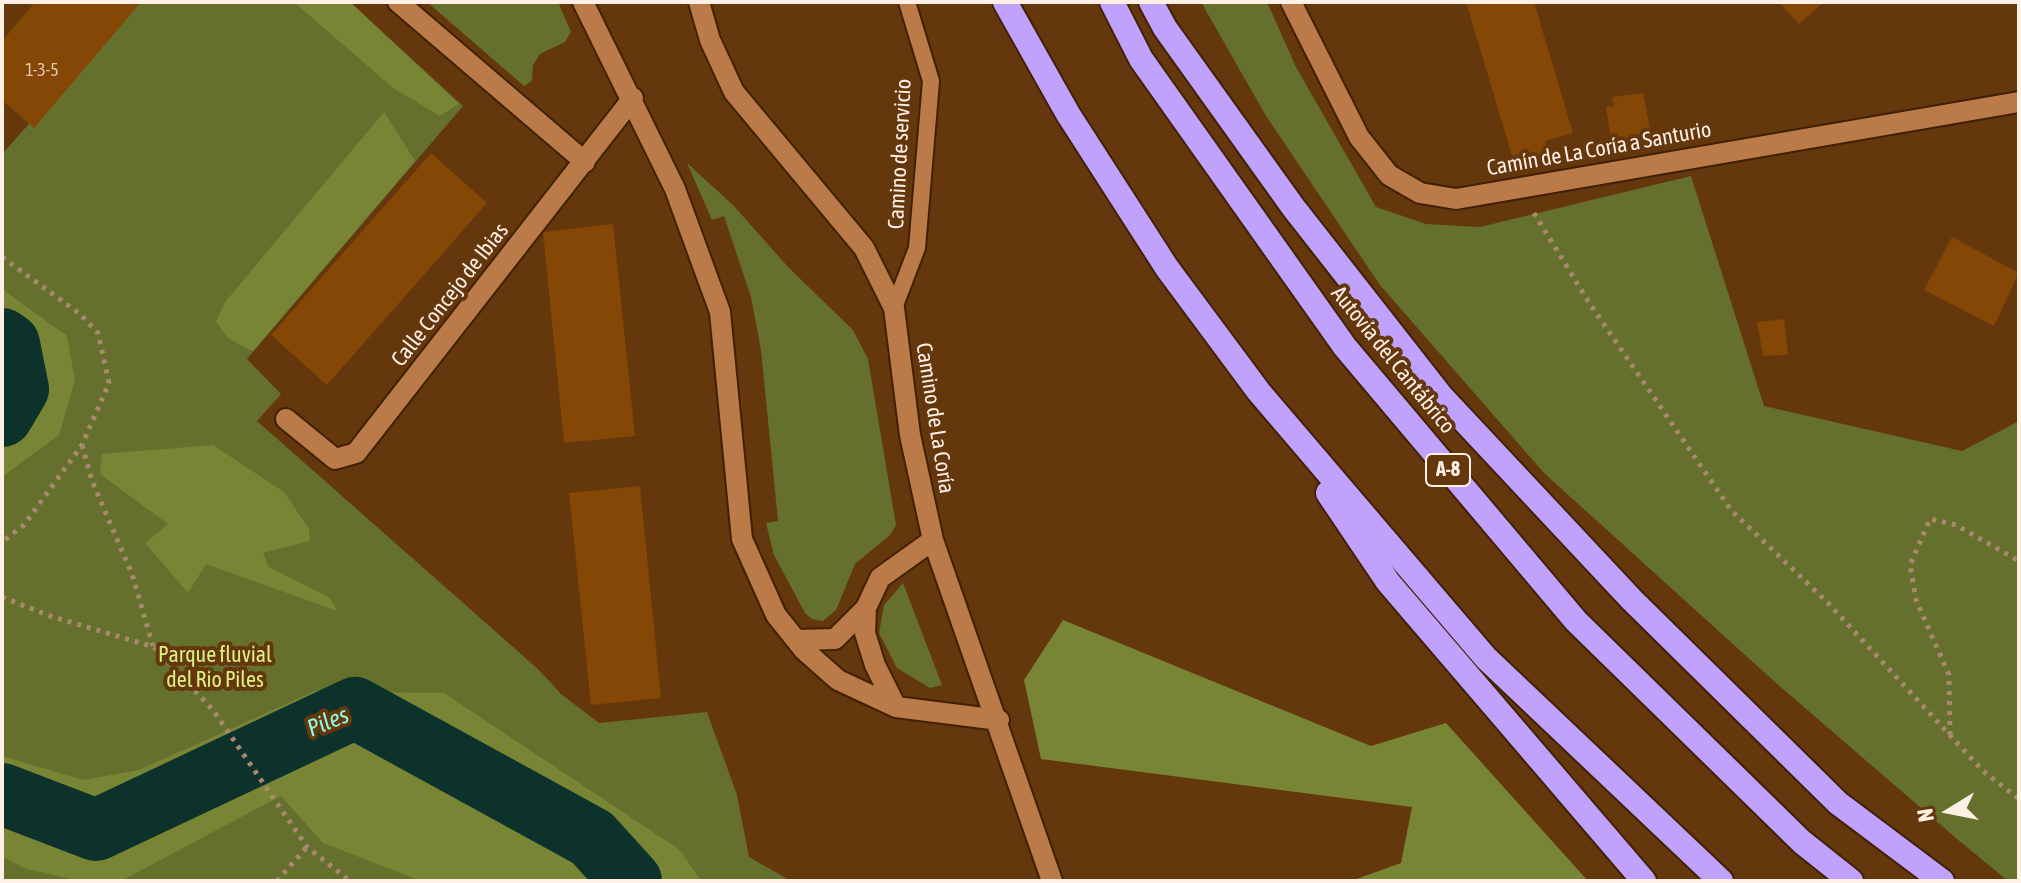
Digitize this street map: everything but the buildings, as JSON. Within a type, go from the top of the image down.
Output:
[{"type":"highway","points":[[1005,2],[1068,114],[1159,255],[1259,392],[1388,582],[1644,881]]},
{"type":"highway","name":"Autovía del Cantábrico","points":[[1112,2],[1141,59],[1345,347],[1576,621],[1802,842],[1851,881]]},
{"type":"highway","points":[[1151,2],[1165,28],[1293,207],[1441,396],[1632,600],[1838,803],[1942,881]]},
{"type":"highway","points":[[1259,392],[1486,658],[1721,881]]},
{"type":"street","points":[[398,2],[585,162]]},
{"type":"street","points":[[583,2],[633,98],[675,189],[720,312],[742,539],[776,615],[796,640],[838,680],[896,707],[999,720]]},
{"type":"street","name":"Camino de La Coría","points":[[699,2],[710,40],[734,92],[864,248],[894,308],[910,435],[933,540],[999,720],[1052,881]]},
{"type":"street","name":"Camín de La Coría a Santurio","points":[[1291,2],[1359,137],[1389,175],[1420,193],[1456,199],[2019,102]]},
{"type":"street","name":"Calle Concejo de Ibias","points":[[286,419],[335,459],[356,453],[633,98]]},
{"type":"street","points":[[796,640],[835,639],[866,608],[880,578],[933,540]]},
{"type":"street","points":[[866,608],[868,644],[896,707]]},
{"type":"lane","name":"Camino de servicio","points":[[894,308],[917,248],[931,81],[907,2]]},
{"type":"path","points":[[1520,188],[1588,301],[1731,510],[1828,603],[1983,771],[2019,799]]},
{"type":"path","points":[[2,257],[80,314],[98,333],[109,383],[82,445],[24,525],[2,542]]},
{"type":"path","points":[[82,445],[92,481],[132,574],[154,647],[213,710],[307,847],[350,881]]},
{"type":"path","points":[[1950,735],[1949,675],[1916,600],[1910,565],[1930,519],[1956,525],[2019,561]]},
{"type":"path","points":[[2,597],[50,616],[154,647]]},
{"type":"path","points":[[277,881],[307,847]]},
{"type":"green space","name":"Parque fluvial del Rio Piles","points":[[138,2],[350,2],[463,106],[247,359],[281,394],[257,421],[538,669],[561,694],[599,723],[707,712],[737,795],[749,857],[791,881],[2,881],[2,154]]},
{"type":"green space","points":[[294,2],[350,2],[459,104],[440,116],[393,88]]},
{"type":"green space","points":[[427,2],[558,2],[571,32],[565,42],[540,54],[533,65],[532,81],[524,86]]},
{"type":"green space","points":[[1201,2],[1267,2],[1296,67],[1376,207],[1426,224],[1480,227],[1691,176],[1764,406],[1962,451],[2019,421],[2019,881],[2008,881],[1957,839],[1776,683],[1544,473],[1380,285],[1266,116]]},
{"type":"green space","points":[[384,112],[415,161],[253,351],[229,339],[216,322],[225,302]]},
{"type":"green space","points":[[687,163],[733,205],[789,268],[853,330],[868,359],[896,525],[890,535],[855,564],[836,610],[823,621],[812,619],[805,613],[774,555],[766,523],[778,521],[761,350],[751,297],[724,216],[712,220]]},
{"type":"green space","points":[[2,289],[67,336],[75,380],[59,435],[2,477]]},
{"type":"green space","points":[[213,445],[284,492],[309,529],[310,541],[263,553],[269,567],[330,598],[337,611],[206,564],[188,593],[145,543],[168,524],[100,474],[102,454]]},
{"type":"green space","points":[[903,583],[942,685],[930,688],[897,668],[879,633],[884,605]]},
{"type":"green space","points":[[1063,620],[1371,746],[1446,723],[1588,881],[1351,881],[1401,863],[1412,807],[1041,759],[1024,680]]},
{"type":"green space","points":[[315,691],[444,693],[680,850],[701,881],[421,881],[323,843],[281,796],[121,881],[80,881],[27,869],[2,857],[2,756],[83,780],[139,770]]},
{"type":"waterway","name":"Piles","points":[[2,339],[9,344],[18,389],[2,416]]},
{"type":"waterway","name":"Piles","points":[[2,794],[96,830],[355,708],[592,838],[631,881]]}]
